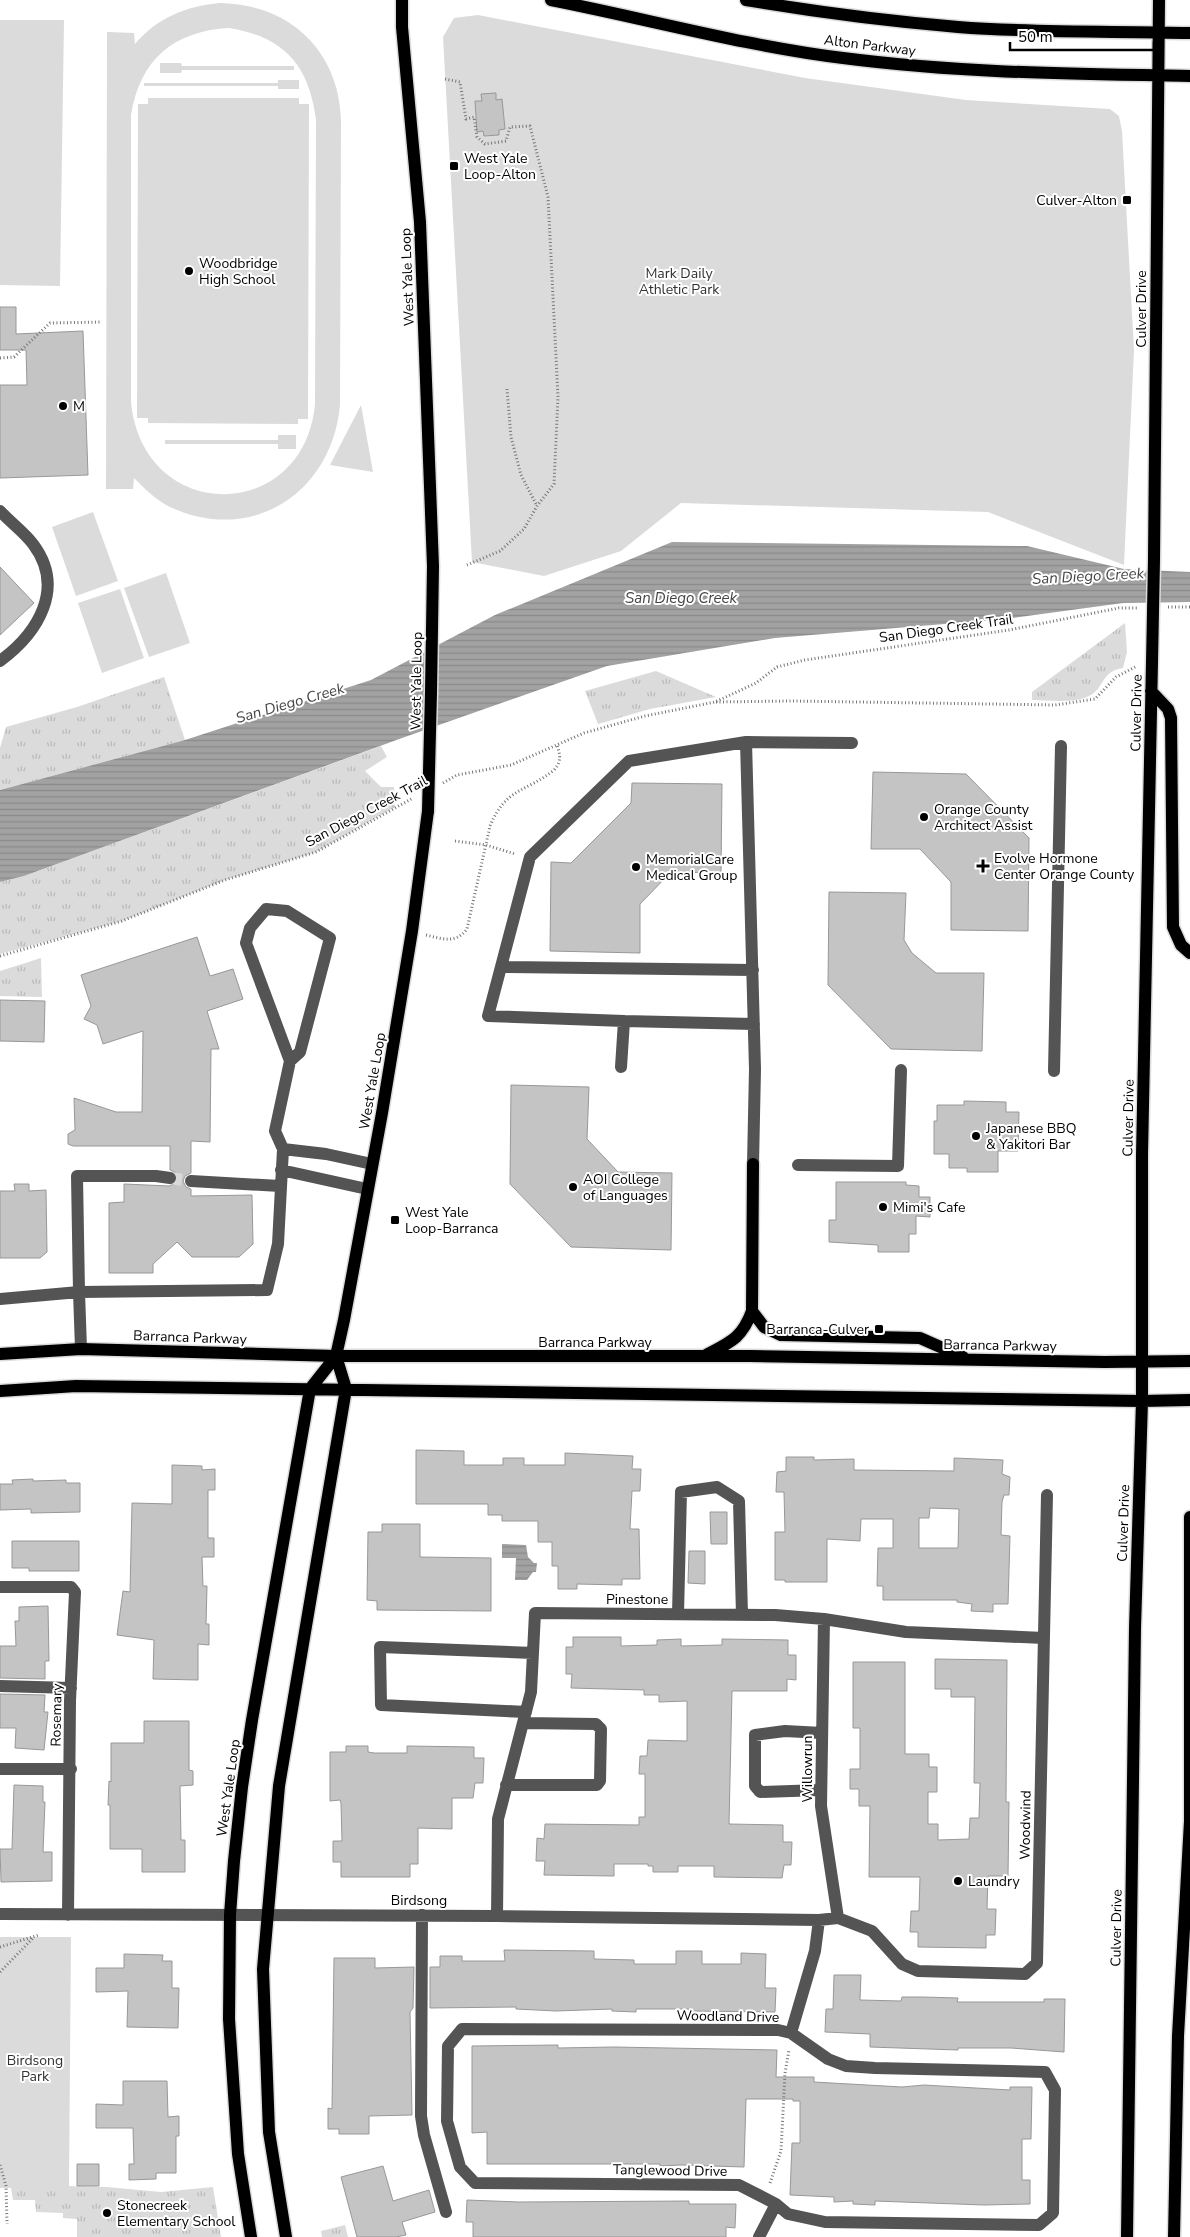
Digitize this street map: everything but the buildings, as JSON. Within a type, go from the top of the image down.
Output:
[{"type":"main road","name":"West Yale Loop","points":[[286,2237],[269,2132],[263,1969],[279,1786],[346,1389],[336,1356],[382,1113],[412,931],[428,811],[433,566],[420,222],[402,26],[402,0]]},
{"type":"main road","name":"Alton Parkway","points":[[551,0],[749,42],[843,58],[969,70],[1190,76]]},
{"type":"main road","name":"Alton Parkway","points":[[746,0],[854,16],[958,27],[1190,33]]},
{"type":"main road","name":"Culver Drive","points":[[1127,2237],[1135,1628],[1142,1401],[1141,1362],[1154,560],[1159,0]]},
{"type":"main road","points":[[1151,692],[1168,709],[1171,718],[1174,927],[1180,945],[1190,953]]},
{"type":"main road","points":[[704,1356],[741,1334],[752,1311],[753,1164]]},
{"type":"main road","points":[[752,1311],[764,1327],[781,1335],[920,1338],[968,1360]]},
{"type":"main road","name":"Barranca Parkway","points":[[0,1354],[81,1348],[336,1356],[704,1356],[1141,1362],[1190,1361]]},
{"type":"main road","name":"West Yale Loop","points":[[251,2237],[238,2154],[229,2019],[230,1915],[242,1787],[310,1389],[336,1356]]},
{"type":"main road","points":[[0,1391],[76,1386],[1142,1401],[1190,1400]]},
{"type":"main road","points":[[1174,2237],[1178,2036],[1190,1821],[1190,1517]]},
{"type":"street","points":[[0,511],[33,544],[44,566],[48,592],[43,612],[28,636],[13,652],[0,661]]},
{"type":"street","points":[[754,1024],[488,1016],[530,857],[629,761],[746,742],[852,743]]},
{"type":"street","points":[[746,742],[754,1024],[753,1164]]},
{"type":"street","points":[[1054,1071],[1061,746]]},
{"type":"street","points":[[0,1299],[79,1292],[266,1290],[278,1244],[283,1149],[275,1131],[290,1062],[246,943],[250,928],[266,909],[286,911],[330,938],[300,1052],[290,1062]]},
{"type":"street","points":[[501,967],[753,970]]},
{"type":"street","points":[[621,1068],[624,1021]]},
{"type":"street","points":[[798,1165],[898,1166],[901,1070]]},
{"type":"street","points":[[283,1149],[326,1154],[372,1164]]},
{"type":"street","points":[[281,1170],[367,1189]]},
{"type":"street","points":[[81,1348],[76,1176],[156,1176],[170,1178]]},
{"type":"street","points":[[191,1181],[280,1186]]},
{"type":"street","points":[[678,1614],[680,1492],[717,1487],[739,1500],[742,1614]]},
{"type":"street","name":"Woodwind","points":[[838,1918],[872,1931],[902,1964],[918,1971],[1025,1974],[1037,1963],[1047,1495]]},
{"type":"street","name":"Rosemary","points":[[0,1587],[71,1587],[74,1592],[68,1915]]},
{"type":"street","name":"Pinestone","points":[[497,1916],[498,1819],[531,1692],[535,1613],[775,1615],[824,1619],[906,1632],[1044,1638]]},
{"type":"street","name":"Willowrun","points":[[824,1619],[821,1806],[838,1918]]},
{"type":"street","points":[[506,1785],[597,1785],[600,1781],[601,1729],[596,1724],[381,1705],[380,1647],[533,1653]]},
{"type":"street","points":[[0,1686],[71,1688]]},
{"type":"street","points":[[821,1790],[760,1792],[755,1786],[755,1736],[785,1731],[822,1733]]},
{"type":"street","points":[[0,1769],[70,1769]]},
{"type":"street","name":"Birdsong","points":[[0,1914],[422,1915],[819,1920],[838,1918]]},
{"type":"street","points":[[422,1915],[421,2116],[424,2135],[446,2212]]},
{"type":"street","points":[[791,2033],[815,1952],[819,1920]]},
{"type":"street","name":"Woodland Drive","points":[[448,2046],[462,2029],[778,2030],[791,2033],[828,2059],[846,2066],[1045,2072],[1055,2090]]},
{"type":"street","name":"Tanglewood Drive","points":[[448,2046],[448,2122],[460,2167],[475,2183],[739,2185],[776,2204],[788,2214],[825,2222],[1039,2225],[1053,2213],[1055,2090]]},
{"type":"street","points":[[759,2237],[776,2204]]},
{"type":"path","points":[[445,79],[460,82],[466,119],[474,118],[477,137],[485,144],[506,141],[510,127],[530,126],[548,197],[558,397],[554,484],[537,506],[524,529],[500,551],[466,565]]},
{"type":"path","points":[[0,358],[14,357],[50,323],[102,322]]},
{"type":"path","points":[[507,389],[511,437],[521,475],[537,506]]},
{"type":"path","points":[[1163,607],[1190,607]]},
{"type":"path","name":"San Diego Creek Trail","points":[[714,702],[756,683],[777,667],[805,660],[1009,630],[1119,608],[1145,608]]},
{"type":"path","name":"San Diego Creek Trail","points":[[440,784],[457,775],[511,765],[584,733],[645,716],[714,702],[1076,704],[1095,699],[1116,677],[1129,669],[1152,662]]},
{"type":"path","points":[[412,931],[444,940],[458,938],[463,935],[467,929],[490,826],[500,806],[516,792],[549,774],[558,765],[560,756],[557,745]]},
{"type":"path","name":"San Diego Creek Trail","points":[[0,956],[122,921],[224,880],[316,852],[422,794]]},
{"type":"path","points":[[455,841],[486,845],[509,853]]},
{"type":"path","points":[[0,1947],[39,1935]]},
{"type":"path","points":[[0,1972],[34,1937]]},
{"type":"path","points":[[763,2197],[782,2151],[785,2074],[789,2052],[787,2045],[791,2033]]},
{"type":"path","points":[[0,2165],[6,2186],[7,2224]]},
{"type":"green space","points":[[220,3],[245,5],[268,12],[288,22],[306,36],[320,52],[331,72],[338,95],[341,120],[340,405],[334,436],[322,463],[304,486],[283,503],[258,515],[230,519],[201,517],[170,507],[155,498],[134,478],[133,489],[106,489],[107,32],[134,33],[135,44],[163,20],[184,10]],"holes":[[[229,28],[265,38],[290,57],[300,69],[313,101],[316,120],[315,404],[304,443],[283,472],[255,489],[223,494],[192,488],[163,471],[142,442],[131,402],[131,115],[135,96],[151,64],[162,52],[176,42],[209,30]]]},
{"type":"green space","name":"Mark Daily Athletic Park","points":[[478,15],[805,78],[966,100],[1110,109],[1119,116],[1122,131],[1134,350],[1124,565],[988,512],[681,503],[621,551],[544,576],[472,562],[443,37],[454,18]]},
{"type":"green space","points":[[0,20],[64,20],[60,286],[0,285]]},
{"type":"green space","points":[[160,63],[181,63],[182,66],[294,66],[294,70],[182,70],[181,73],[160,73]]},
{"type":"green space","points":[[278,80],[299,80],[299,89],[278,89],[278,86],[144,86],[144,83],[278,83]]},
{"type":"green space","points":[[148,98],[299,98],[299,104],[309,104],[308,419],[298,419],[298,424],[148,423],[148,418],[137,418],[138,104],[148,104]]},
{"type":"green space","points":[[361,405],[373,472],[330,465]]},
{"type":"green space","points":[[278,435],[296,435],[296,449],[278,449],[278,444],[165,444],[165,440],[278,440]]},
{"type":"green space","points":[[93,512],[118,581],[76,596],[52,527]]},
{"type":"green space","points":[[166,573],[190,643],[149,657],[124,588]]},
{"type":"green space","points":[[120,589],[144,658],[102,673],[78,603]]},
{"type":"green space","points":[[1125,623],[1127,652],[1123,668],[1107,675],[1096,691],[1078,700],[1032,700],[1032,692]]},
{"type":"green space","points":[[656,671],[716,697],[650,709],[598,724],[585,691]]},
{"type":"green space","points":[[164,677],[185,740],[0,790],[0,748],[6,727],[77,707]]},
{"type":"green space","points":[[381,746],[387,757],[365,771],[381,787],[394,787],[395,807],[316,852],[225,880],[122,921],[0,954],[0,882],[24,876]]},
{"type":"green space","points":[[41,958],[42,997],[0,996],[0,971]]},
{"type":"green space","name":"Birdsong Park","points":[[0,1937],[71,1937],[69,2187],[0,2188]]},
{"type":"green space","name":"Stonecreek Elementary School","points":[[0,2120],[67,2186],[107,2187],[161,2192],[213,2187],[221,2237],[77,2237],[77,2219],[63,2218],[63,2213],[36,2212],[35,2200],[13,2200]]},
{"type":"green space","points":[[345,2225],[348,2237],[322,2237],[321,2231]]},
{"type":"water","name":"San Diego Creek","points":[[672,542],[1027,546],[1124,569],[1190,572],[1190,602],[1123,603],[1005,619],[775,638],[607,666],[402,738],[24,876],[0,882],[0,790],[185,740],[371,680],[495,615]]},
{"type":"water","points":[[502,1544],[526,1545],[528,1557],[534,1563],[537,1563],[536,1572],[533,1572],[527,1580],[515,1580],[516,1558],[502,1558]]},
{"type":"tunnel","points":[[170,1178],[191,1181]]},
{"type":"place","name":"West Yale Loop-Alton","points":[[454,166]]},
{"type":"place","name":"Culver-Alton","points":[[1127,200]]},
{"type":"place","name":"Woodbridge High School","points":[[189,271]]},
{"type":"place","name":"M","points":[[63,406]]},
{"type":"place","name":"Orange County Architect Assist","points":[[924,817]]},
{"type":"place","name":"Evolve Hormone Center Orange County","points":[[983,866]]},
{"type":"place","name":"MemorialCare Medical Group","points":[[636,867]]},
{"type":"place","name":"Japanese BBQ & Yakitori Bar","points":[[976,1136]]},
{"type":"place","name":"AOI College of Languages","points":[[573,1187]]},
{"type":"place","name":"Mimi's Cafe","points":[[883,1207]]},
{"type":"place","name":"West Yale Loop-Barranca","points":[[395,1220]]},
{"type":"place","name":"Barranca-Culver","points":[[879,1329]]},
{"type":"place","name":"Laundry","points":[[958,1881]]},
{"type":"place","name":"Stonecreek Elementary School","points":[[107,2213]]}]
